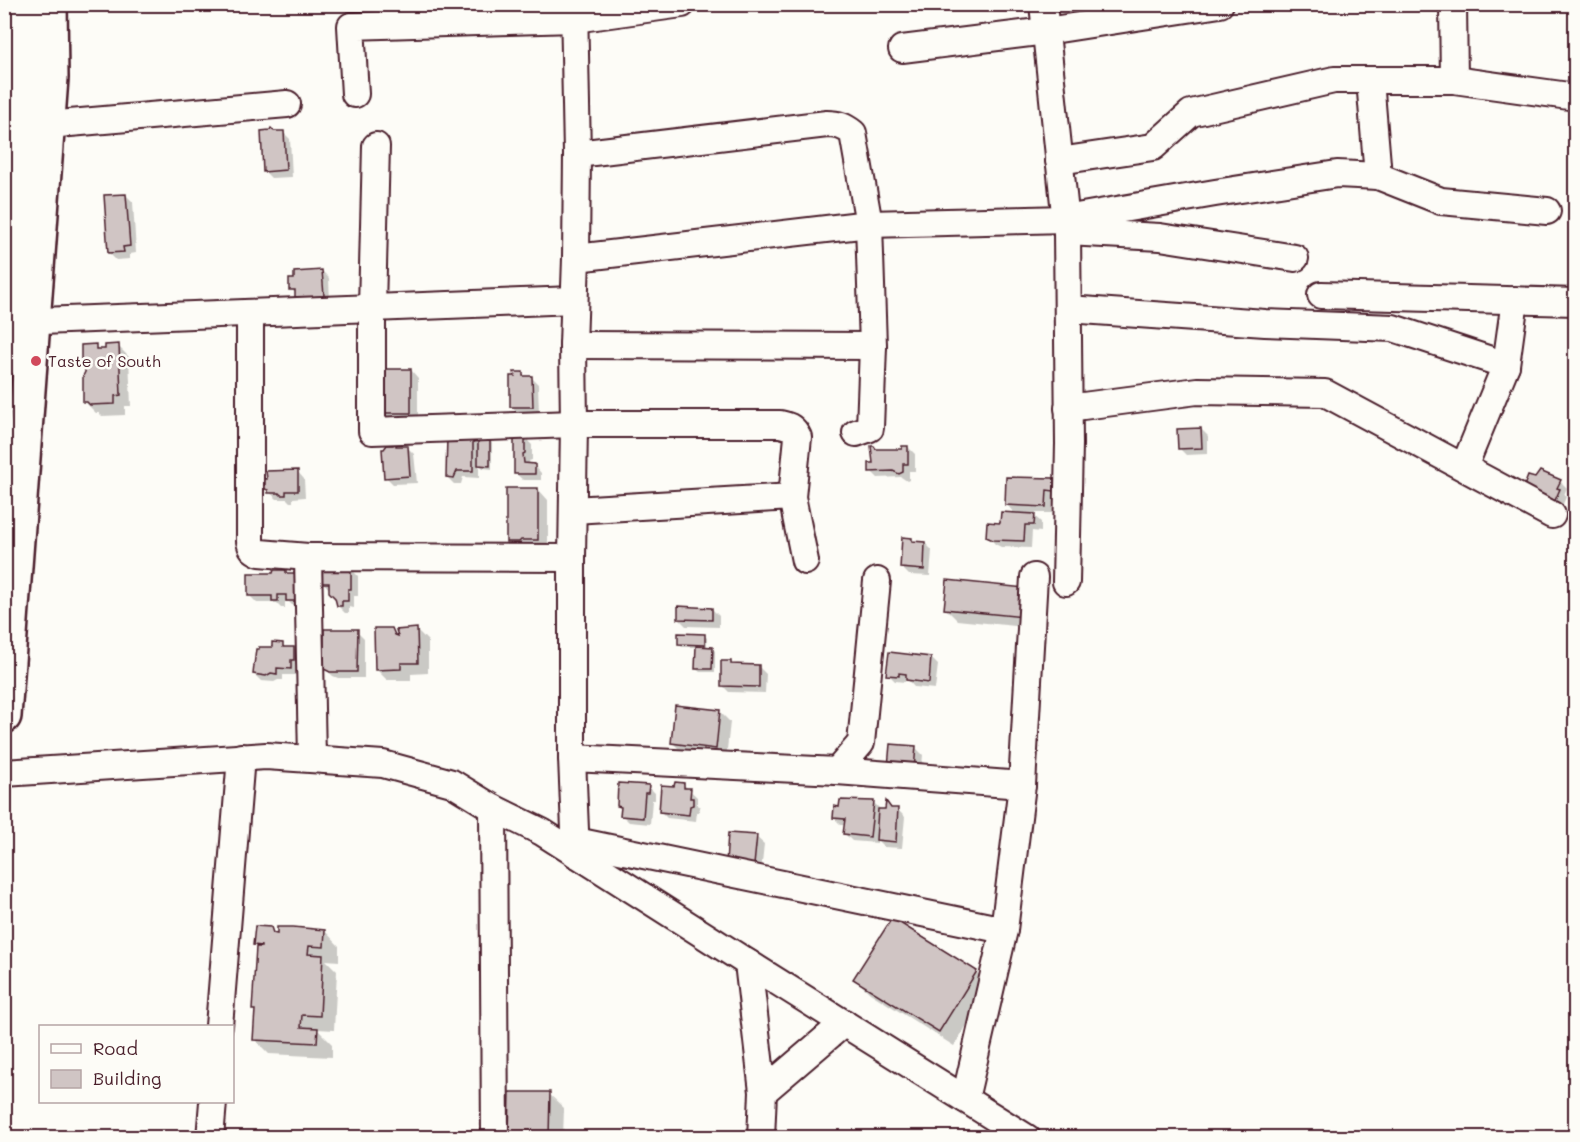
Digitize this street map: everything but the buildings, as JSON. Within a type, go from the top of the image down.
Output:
[{"type":"main road","points":[[14,343],[47,125],[51,78],[28,12]]},
{"type":"main road","points":[[4,716],[14,343],[28,12]]},
{"type":"street","points":[[355,94],[351,26],[682,4]]},
{"type":"street","points":[[1043,4],[1066,225],[1068,309],[1066,582]]},
{"type":"street","points":[[902,49],[1046,31],[1220,4]]},
{"type":"street","points":[[1453,4],[1454,80]]},
{"type":"street","points":[[574,12],[577,154],[573,345],[572,758],[576,847]]},
{"type":"street","points":[[1059,161],[1153,147],[1191,113],[1334,80],[1454,80],[1575,97]]},
{"type":"street","points":[[1370,80],[1378,176]]},
{"type":"street","points":[[47,125],[287,104]]},
{"type":"street","points":[[577,154],[837,124],[853,133],[868,224],[873,346],[870,428],[856,433]]},
{"type":"street","points":[[376,146],[372,431],[574,424],[769,424],[789,426],[794,429],[798,437],[792,497],[805,561]]},
{"type":"street","points":[[1066,225],[1215,193],[1337,174],[1378,176],[1441,201],[1547,210]]},
{"type":"street","points":[[576,258],[868,224],[1066,225],[1295,258]]},
{"type":"street","points":[[1321,295],[1575,302]]},
{"type":"street","points":[[14,343],[250,313],[574,300]]},
{"type":"street","points":[[1464,467],[1506,365],[1515,300]]},
{"type":"street","points":[[1068,309],[1265,323],[1393,328],[1506,365]]},
{"type":"street","points":[[250,313],[250,542],[254,551],[308,556],[572,558]]},
{"type":"street","points":[[573,345],[873,346]]},
{"type":"street","points":[[1068,408],[1197,391],[1325,393],[1552,515]]},
{"type":"street","points":[[573,510],[792,497]]},
{"type":"street","points":[[308,556],[312,759]]},
{"type":"street","points":[[965,1099],[1004,930],[1022,785],[1034,577]]},
{"type":"street","points":[[837,771],[861,743],[877,581]]},
{"type":"street","points":[[4,773],[266,756],[382,764],[452,783],[493,808],[576,847],[748,963],[1027,1137]]},
{"type":"street","points":[[219,1025],[241,757]]},
{"type":"street","points":[[572,758],[837,771],[1022,785]]},
{"type":"street","points":[[493,808],[495,1137]]},
{"type":"street","points":[[576,847],[1004,930]]},
{"type":"street","points":[[748,963],[763,1092],[761,1137]]},
{"type":"street","points":[[763,1092],[844,1023]]},
{"type":"street","points":[[210,1137],[213,1103]]},
{"type":"place","name":"Taste of South","points":[[36,361]]}]
